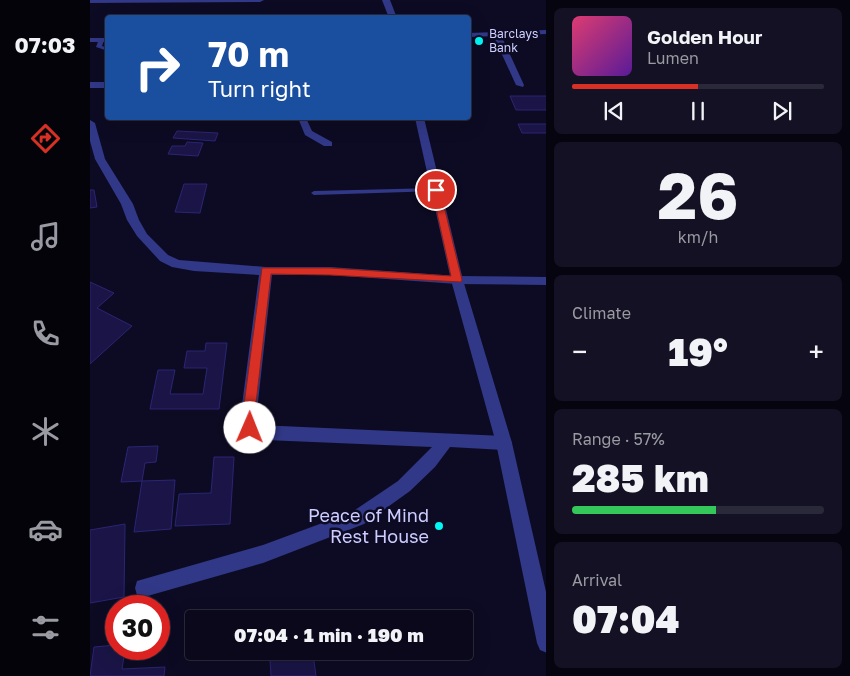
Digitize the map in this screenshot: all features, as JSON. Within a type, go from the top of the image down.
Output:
[{"type":"street","points":[[90,1],[260,0]]},
{"type":"street","points":[[386,0],[392,15]]},
{"type":"street","points":[[471,35],[546,32]]},
{"type":"street","points":[[497,35],[520,85]]},
{"type":"street","points":[[90,40],[104,40]]},
{"type":"street","points":[[90,85],[105,85]]},
{"type":"street","points":[[303,120],[308,133],[328,144]]},
{"type":"street","points":[[419,120],[457,280],[504,443],[546,643]]},
{"type":"street","points":[[90,123],[100,159],[127,204],[133,220],[143,236],[164,258],[176,264],[194,267],[266,271],[330,271],[457,280],[546,281]]},
{"type":"street","points":[[266,271],[248,420],[250,428],[254,432],[504,443]]},
{"type":"street","points":[[144,588],[262,554],[358,518],[404,486],[429,462],[446,441]]},
{"type":"lane","points":[[104,40],[99,46],[105,50]]},
{"type":"lane","points":[[314,192],[436,190]]},
{"type":"building","points":[[510,96],[546,96],[546,110],[516,110]]},
{"type":"building","points":[[518,124],[546,124],[546,133],[522,133]]},
{"type":"building","points":[[177,131],[218,133],[215,141],[173,138]]},
{"type":"building","points":[[187,142],[203,143],[198,156],[168,154],[172,146],[185,146]]},
{"type":"building","points":[[184,184],[207,184],[200,213],[175,212]]},
{"type":"building","points":[[90,190],[94,190],[97,207],[90,208]]},
{"type":"building","points":[[90,282],[114,293],[97,308],[132,326],[90,364]]},
{"type":"building","points":[[206,343],[227,343],[219,409],[150,409],[158,370],[175,370],[170,394],[203,394],[207,368],[184,368],[187,351],[205,351]]},
{"type":"building","points":[[158,446],[156,462],[145,463],[142,481],[121,482],[128,447]]},
{"type":"building","points":[[214,457],[234,457],[230,524],[175,526],[179,494],[211,493]]},
{"type":"building","points":[[175,480],[171,529],[134,532],[142,481]]},
{"type":"building","points":[[125,524],[124,595],[105,595],[105,600],[90,603],[90,530]]},
{"type":"building","points":[[105,646],[105,660],[123,660],[122,669],[165,667],[164,676],[90,676],[94,647]]},
{"type":"building","points":[[270,660],[314,660],[316,676],[271,676]]},
{"type":"place","name":"Barclays Bank","points":[[479,41]]},
{"type":"place","name":"Peace of Mind Rest House","points":[[439,526]]},
{"type":"route","points":[[250,428],[248,420],[266,271],[330,271],[457,280],[436,190]]}]
